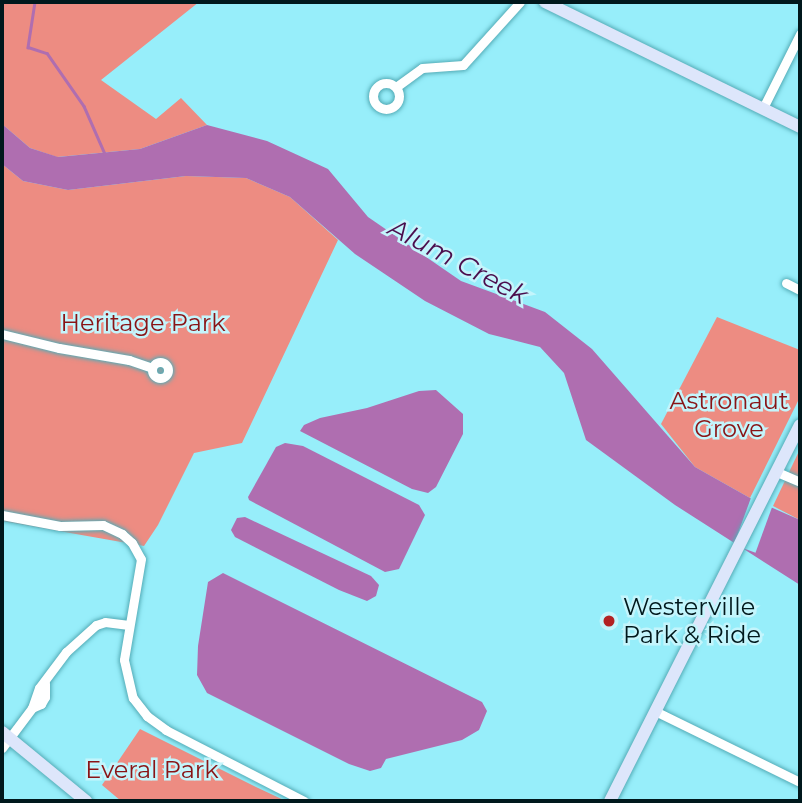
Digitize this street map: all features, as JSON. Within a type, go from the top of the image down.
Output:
[{"type":"main road","points":[[545,2],[800,127]]},
{"type":"main road","points":[[610,801],[800,425]]},
{"type":"main road","points":[[4,739],[86,801]]},
{"type":"street","points":[[397,87],[422,68],[463,65],[520,2]]},
{"type":"street","points":[[763,108],[800,34]]},
{"type":"street","points":[[786,283],[800,290]]},
{"type":"street","points":[[2,334],[59,348],[129,360],[152,368]]},
{"type":"street","points":[[778,472],[800,482]]},
{"type":"street","points":[[2,514],[60,526],[103,525],[122,534],[141,559],[124,660],[127,684],[133,698],[147,716],[166,730],[304,801]]},
{"type":"street","points":[[4,739],[32,708],[39,688],[46,683],[66,652],[96,625],[105,622],[129,625]]},
{"type":"street","points":[[657,712],[800,782]]},
{"type":"green space","points":[[2,2],[199,2],[101,80],[156,119],[181,98],[207,125],[140,149],[57,157],[30,148],[2,124]]},
{"type":"green space","name":"Heritage Park","points":[[2,164],[23,181],[68,190],[186,176],[246,178],[290,197],[338,240],[242,443],[194,453],[158,525],[144,546],[2,521]]},
{"type":"green space","name":"Astronaut Grove","points":[[717,317],[800,350],[800,397],[750,498],[695,467],[661,424]]},
{"type":"green space","points":[[800,449],[800,520],[773,506]]},
{"type":"green space","name":"Everal Park","points":[[140,729],[286,801],[121,801],[102,785]]},
{"type":"shaded area","points":[[2,124],[30,148],[58,157],[140,149],[207,125],[267,141],[328,169],[368,217],[461,281],[545,312],[592,349],[695,467],[750,498],[800,520],[800,585],[675,505],[586,440],[564,373],[540,347],[489,334],[425,301],[355,254],[290,197],[246,178],[186,176],[68,190],[23,181],[2,164]]},
{"type":"shaded area","points":[[436,390],[463,414],[463,434],[436,487],[428,493],[412,489],[300,431],[304,425],[320,418],[367,408],[419,391]]},
{"type":"shaded area","points":[[285,443],[303,446],[419,505],[425,515],[399,569],[385,572],[249,500],[248,497],[276,447]]},
{"type":"shaded area","points":[[245,517],[371,576],[379,585],[376,596],[367,601],[339,590],[235,537],[231,530],[237,518]]},
{"type":"shaded area","points":[[223,573],[482,702],[487,711],[479,730],[462,740],[386,759],[381,768],[370,771],[349,764],[207,693],[197,675],[198,646],[208,582]]},
{"type":"pier","points":[[752,495],[774,503],[755,553],[734,545]]},
{"type":"waterway","points":[[35,2],[28,47],[47,53],[84,106],[105,154]]},
{"type":"place","name":"Westerville Park & Ride","points":[[609,621]]},
{"type":"water label","name":"Alum Creek","points":[[458,262]]}]
